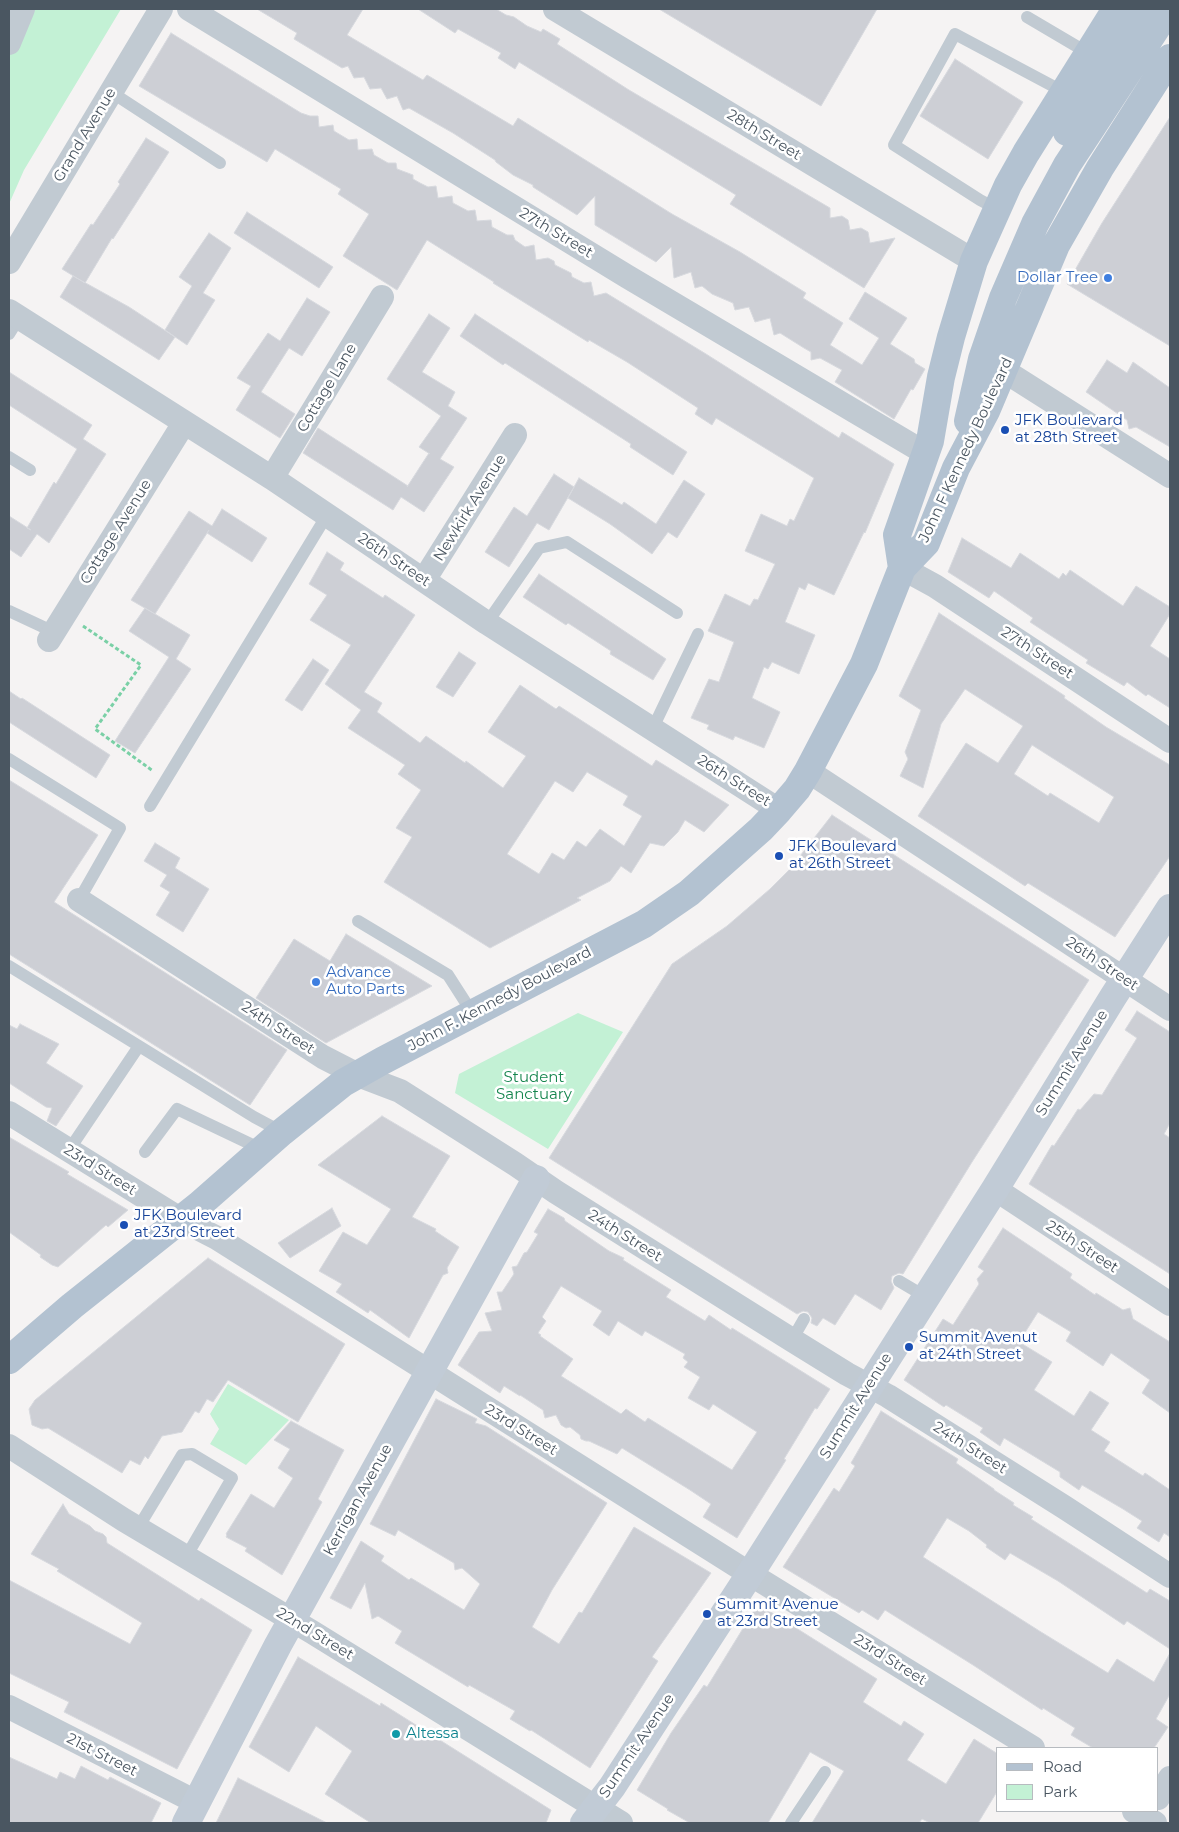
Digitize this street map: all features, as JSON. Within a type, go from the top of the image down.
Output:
[{"type":"main road","name":"John F Kennedy Boulevard","points":[[902,568],[897,535],[927,447],[951,337],[974,261],[997,209],[1026,153],[1116,9]]},
{"type":"main road","points":[[927,447],[956,382],[985,295],[1018,217],[1128,33],[1140,9]]},
{"type":"main road","points":[[956,468],[982,359],[1003,298],[1027,240],[1067,165],[1159,24],[1170,12]]},
{"type":"main road","name":"John F Kennedy Boulevard","points":[[902,568],[926,543],[956,468],[986,411],[1042,276],[1071,216],[1170,58]]},
{"type":"main road","name":"John F. Kennedy Boulevard","points":[[9,1360],[72,1306],[199,1205],[282,1132],[343,1083],[644,924],[689,893],[762,829],[797,789],[808,771],[864,664],[902,568]]},
{"type":"street","points":[[9,44],[23,9]]},
{"type":"street","name":"Grand Avenue","points":[[9,262],[161,9]]},
{"type":"street","name":"27th Street","points":[[189,9],[628,277],[927,447]]},
{"type":"street","name":"28th Street","points":[[555,9],[974,261]]},
{"type":"street","name":"Cottage Lane","points":[[272,478],[382,297]]},
{"type":"street","name":"26th Street","points":[[12,321],[184,423],[272,478],[487,623],[779,810]]},
{"type":"street","points":[[1004,370],[1170,476]]},
{"type":"street","name":"Cottage Avenue","points":[[56,629],[184,423]]},
{"type":"street","name":"Newkirk Avenue","points":[[424,580],[515,435]]},
{"type":"street","name":"27th Street","points":[[902,568],[935,586],[1170,740]]},
{"type":"street","name":"26th Street","points":[[808,771],[1170,1009]]},
{"type":"street","name":"24th Street","points":[[79,900],[323,1057],[358,1075],[400,1092],[792,1340],[888,1396],[1170,1576]]},
{"type":"street","name":"Summit Avenue","points":[[590,1815],[612,1787],[750,1574],[995,1189],[1170,908]]},
{"type":"street","name":"23rd Street","points":[[9,1113],[180,1219],[217,1238],[750,1574],[1031,1747]]},
{"type":"street","name":"Kerrigan Avenue","points":[[191,1812],[292,1620],[428,1371],[536,1179]]},
{"type":"street","name":"25th Street","points":[[995,1189],[1170,1304]]},
{"type":"street","name":"22nd Street","points":[[9,1446],[138,1528],[292,1620],[590,1815],[621,1823]]},
{"type":"street","name":"21st Street","points":[[9,1707],[191,1812]]},
{"type":"street","points":[[1159,1796],[1170,1778]]},
{"type":"lane","points":[[1027,17],[1088,54]]},
{"type":"lane","points":[[997,209],[894,145],[955,34],[1064,92]]},
{"type":"lane","points":[[111,92],[220,163]]},
{"type":"lane","points":[[9,457],[30,470]]},
{"type":"lane","points":[[150,806],[327,515]]},
{"type":"lane","points":[[487,623],[539,548],[567,542],[677,613]]},
{"type":"lane","points":[[9,611],[56,629]]},
{"type":"lane","points":[[652,730],[698,634]]},
{"type":"lane","points":[[9,759],[120,828],[79,900]]},
{"type":"lane","points":[[358,921],[448,975],[473,1014]]},
{"type":"lane","points":[[9,966],[254,1117],[282,1132]]},
{"type":"lane","points":[[69,1150],[139,1046]]},
{"type":"lane","points":[[144,1152],[177,1108],[262,1149]]},
{"type":"lane","points":[[898,1281],[926,1297]]},
{"type":"lane","points":[[792,1340],[804,1319]]},
{"type":"lane","points":[[138,1528],[182,1455],[192,1454],[216,1468],[232,1478],[186,1557]]},
{"type":"lane","points":[[791,1823],[825,1772]]},
{"type":"path","points":[[56,629],[141,665],[95,729],[166,780]]},
{"type":"green space","points":[[10,9],[121,9],[24,170],[9,204]]},
{"type":"green space","name":"Student Sanctuary","points":[[578,1013],[623,1032],[548,1149],[455,1093],[459,1074]]},
{"type":"green space","points":[[228,1384],[289,1420],[246,1465],[210,1444],[219,1429],[210,1414]]},
{"type":"building","points":[[257,9],[363,9],[347,35],[423,80],[427,75],[513,126],[518,118],[672,214],[740,252],[806,293],[803,298],[843,323],[830,345],[862,365],[879,338],[849,319],[865,292],[907,318],[890,344],[914,359],[915,363],[925,369],[894,419],[835,382],[842,370],[820,358],[811,360],[811,352],[780,333],[774,335],[770,318],[755,322],[749,307],[735,310],[733,303],[712,294],[702,286],[695,288],[691,272],[674,278],[671,247],[656,262],[595,225],[595,196],[577,215],[533,187],[533,185],[513,175],[495,160],[453,133],[409,108],[403,110],[397,96],[387,99],[381,88],[370,89],[364,77],[354,78],[348,66],[342,68],[294,39],[297,33]]},
{"type":"building","points":[[418,9],[496,9],[541,32],[543,29],[560,39],[557,44],[629,90],[830,208],[830,218],[842,216],[848,220],[850,230],[861,228],[868,232],[870,243],[895,238],[864,288],[730,204],[736,195],[519,62],[515,69],[498,58],[501,53],[458,29],[455,33]]},
{"type":"building","points":[[659,9],[877,9],[821,106]]},
{"type":"building","points":[[171,33],[301,113],[318,116],[319,127],[333,125],[334,131],[349,140],[357,139],[358,150],[372,149],[374,155],[388,163],[396,163],[397,169],[413,175],[413,179],[428,187],[436,186],[438,198],[452,196],[453,203],[468,211],[475,210],[477,221],[491,220],[492,227],[507,235],[513,235],[515,240],[525,247],[534,245],[536,260],[548,258],[554,261],[555,265],[571,273],[572,277],[584,283],[591,282],[594,296],[606,293],[839,438],[842,432],[894,464],[865,533],[834,595],[808,583],[805,590],[799,587],[785,622],[815,635],[799,674],[772,662],[768,669],[764,667],[752,698],[780,712],[764,748],[735,736],[733,740],[707,729],[709,725],[691,718],[709,679],[719,682],[734,642],[708,631],[725,594],[750,606],[754,599],[758,600],[775,564],[745,551],[761,514],[787,526],[790,519],[794,521],[814,478],[716,418],[712,425],[695,414],[698,408],[627,362],[589,340],[588,342],[427,240],[397,290],[343,256],[369,214],[338,194],[341,189],[275,149],[267,162],[139,86]]},
{"type":"building","points":[[955,59],[1023,102],[988,159],[920,116]]},
{"type":"building","points":[[1170,117],[1170,346],[1067,284],[1102,223]]},
{"type":"building","points":[[146,138],[169,152],[112,238],[85,283],[62,269],[120,184],[118,182]]},
{"type":"building","points":[[247,212],[333,267],[319,288],[234,233]]},
{"type":"building","points":[[209,233],[231,248],[203,293],[215,300],[187,345],[165,330],[192,286],[179,277]]},
{"type":"building","points":[[73,276],[129,307],[175,337],[159,360],[60,297]]},
{"type":"building","points":[[307,298],[330,312],[302,356],[289,348],[261,392],[295,414],[280,438],[236,410],[251,386],[237,378],[268,333],[280,341]]},
{"type":"building","points":[[429,314],[450,328],[422,372],[455,392],[448,406],[467,418],[440,459],[454,467],[424,512],[401,497],[393,510],[303,453],[318,428],[408,486],[429,453],[419,447],[441,416],[387,379]]},
{"type":"building","points":[[475,314],[687,452],[673,475],[630,447],[631,444],[505,363],[503,365],[460,336]]},
{"type":"building","points":[[1107,360],[1127,373],[1133,362],[1170,388],[1170,447],[1136,427],[1129,429],[1127,420],[1086,392]]},
{"type":"building","points":[[9,372],[92,425],[83,439],[106,454],[49,543],[37,534],[21,557],[9,549],[9,516],[27,528],[54,482],[56,484],[77,449],[9,405]]},
{"type":"building","points":[[554,474],[574,487],[549,530],[537,523],[509,567],[485,552],[514,507],[527,516]]},
{"type":"building","points":[[579,478],[622,505],[624,502],[656,524],[684,480],[705,494],[677,538],[668,532],[652,554],[610,524],[568,498]]},
{"type":"building","points":[[222,509],[267,538],[252,562],[207,533],[155,614],[131,600],[189,511],[212,526]]},
{"type":"building","points":[[962,538],[1011,568],[1020,553],[1059,579],[1063,573],[1066,576],[1070,570],[1123,606],[1136,586],[1170,607],[1170,614],[1150,646],[1170,659],[1170,708],[1148,694],[1146,696],[1127,682],[1124,686],[1086,663],[1088,660],[1030,622],[1033,618],[994,591],[989,598],[948,572]]},
{"type":"building","points":[[327,552],[344,563],[340,570],[383,598],[385,595],[415,615],[364,692],[382,703],[377,712],[420,743],[426,736],[465,763],[466,761],[503,788],[526,756],[488,732],[520,685],[556,709],[559,706],[652,766],[656,760],[729,805],[704,832],[685,820],[678,832],[664,846],[650,843],[631,873],[621,866],[610,881],[577,898],[581,900],[490,948],[384,882],[412,837],[396,828],[421,790],[398,774],[405,765],[348,728],[361,710],[325,684],[351,645],[310,620],[327,595],[309,584]],"holes":[[[587,772],[628,796],[623,805],[642,816],[624,846],[600,829],[586,847],[577,841],[564,860],[552,853],[539,874],[507,854],[555,781],[573,792]]]},
{"type":"building","points":[[539,574],[666,659],[653,680],[610,654],[611,651],[568,623],[566,625],[523,597]]},
{"type":"building","points":[[145,608],[190,635],[176,659],[191,669],[135,753],[115,741],[169,657],[129,631]]},
{"type":"building","points":[[939,613],[1065,696],[1064,698],[1106,727],[1170,765],[1170,856],[1115,937],[1028,883],[1025,886],[918,816],[966,743],[998,763],[1023,726],[965,689],[941,724],[923,788],[900,776],[908,759],[905,752],[921,710],[899,696]],"holes":[[[1032,745],[1114,797],[1099,823],[1050,793],[1048,796],[1014,774]]]},
{"type":"building","points":[[459,652],[476,663],[453,697],[436,687]]},
{"type":"building","points":[[313,659],[329,670],[302,711],[285,700]]},
{"type":"building","points":[[9,691],[110,755],[96,778],[9,722]]},
{"type":"building","points":[[9,780],[98,835],[54,902],[287,1050],[250,1105],[9,954]]},
{"type":"building","points":[[832,815],[1089,980],[972,1162],[903,1274],[899,1273],[892,1276],[891,1281],[894,1288],[881,1310],[855,1294],[835,1325],[823,1318],[817,1326],[811,1323],[812,1318],[808,1312],[803,1311],[797,1314],[549,1158],[672,964],[727,926],[770,889],[790,869]]},
{"type":"building","points":[[155,843],[180,858],[175,868],[209,889],[183,932],[156,915],[170,892],[160,886],[167,875],[144,861]]},
{"type":"building","name":"Advance Auto Parts","points":[[346,934],[432,986],[326,1043],[256,998],[294,939],[330,961]]},
{"type":"building","points":[[1137,1011],[1170,1032],[1170,1123],[1164,1134],[1170,1138],[1170,1274],[1029,1184],[1052,1145],[1054,1146],[1078,1109],[1080,1110],[1094,1094],[1102,1095],[1137,1038],[1125,1030]]},
{"type":"building","points":[[20,1024],[59,1044],[46,1063],[83,1086],[56,1126],[47,1121],[52,1108],[46,1107],[9,1083],[9,1025],[17,1029]]},
{"type":"building","points":[[382,1116],[450,1156],[412,1217],[436,1229],[435,1231],[459,1247],[447,1268],[448,1273],[443,1275],[409,1338],[370,1310],[368,1313],[336,1292],[342,1284],[319,1271],[343,1232],[367,1245],[391,1209],[318,1165]]},
{"type":"building","points":[[9,1137],[69,1172],[67,1174],[128,1210],[108,1227],[106,1225],[58,1267],[52,1265],[9,1232]]},
{"type":"building","points":[[332,1208],[341,1226],[290,1258],[278,1243]]},
{"type":"building","points":[[548,1209],[564,1218],[565,1221],[609,1251],[624,1258],[623,1260],[671,1290],[666,1297],[705,1321],[709,1315],[830,1389],[817,1409],[815,1408],[784,1459],[786,1460],[737,1538],[703,1517],[711,1504],[690,1490],[622,1448],[617,1454],[581,1439],[580,1435],[570,1427],[566,1428],[561,1425],[556,1415],[545,1418],[543,1410],[520,1395],[504,1386],[500,1393],[458,1365],[479,1332],[492,1331],[485,1313],[502,1310],[497,1292],[502,1292],[514,1274],[512,1267],[517,1266],[524,1253],[527,1252],[538,1234],[534,1232]],"holes":[[[561,1286],[602,1311],[593,1325],[609,1336],[618,1321],[642,1336],[645,1331],[685,1354],[683,1358],[688,1362],[684,1367],[700,1377],[688,1398],[709,1410],[713,1404],[757,1432],[732,1470],[648,1418],[645,1422],[626,1409],[621,1414],[561,1376],[573,1359],[538,1333],[546,1321],[542,1317]]]},
{"type":"building","points":[[1003,1228],[1072,1274],[1070,1278],[1095,1295],[1096,1293],[1123,1310],[1130,1308],[1133,1319],[1170,1342],[1170,1413],[1142,1393],[1150,1380],[1111,1353],[1103,1366],[1066,1341],[1071,1332],[1038,1312],[1019,1342],[1052,1362],[1034,1390],[1074,1416],[1090,1391],[1109,1403],[1091,1430],[1110,1442],[1104,1451],[1143,1476],[1145,1473],[1170,1490],[1170,1537],[1164,1533],[1159,1542],[1137,1528],[1142,1521],[1082,1485],[1079,1490],[1060,1477],[1060,1472],[1004,1438],[1000,1446],[980,1432],[983,1428],[946,1405],[944,1407],[904,1380],[943,1319],[953,1325],[979,1284],[977,1279],[984,1271],[978,1267]]},
{"type":"building","points":[[208,1258],[345,1344],[298,1422],[228,1380],[213,1402],[207,1399],[199,1413],[195,1411],[182,1432],[162,1436],[148,1459],[145,1456],[140,1465],[130,1460],[122,1473],[48,1428],[42,1429],[32,1425],[29,1409],[35,1400]]},
{"type":"building","points":[[436,1399],[477,1419],[475,1423],[486,1426],[607,1503],[552,1590],[532,1627],[559,1644],[579,1612],[582,1613],[634,1527],[711,1573],[652,1657],[658,1661],[590,1768],[531,1730],[510,1719],[515,1711],[469,1685],[468,1687],[395,1643],[402,1631],[378,1616],[372,1619],[365,1583],[351,1609],[330,1598],[361,1541],[384,1556],[381,1561],[409,1580],[411,1578],[464,1610],[480,1584],[462,1568],[455,1570],[454,1563],[398,1530],[395,1536],[370,1524]]},
{"type":"building","points":[[881,1411],[958,1459],[956,1463],[1014,1503],[1013,1505],[1033,1517],[1031,1519],[1147,1593],[1150,1589],[1170,1601],[1170,1649],[1127,1621],[1124,1625],[1058,1581],[1010,1553],[1005,1560],[986,1547],[987,1545],[969,1531],[947,1518],[923,1557],[1108,1673],[1117,1659],[1154,1682],[1170,1653],[1170,1694],[1156,1719],[1168,1727],[1155,1747],[1091,1747],[1071,1735],[1075,1728],[1043,1708],[1042,1710],[885,1610],[878,1620],[862,1610],[859,1613],[783,1567],[834,1488],[839,1492],[855,1466],[851,1463]]},
{"type":"building","points":[[291,1421],[344,1450],[318,1499],[322,1502],[282,1575],[245,1551],[247,1548],[226,1537],[226,1534],[251,1494],[274,1508],[293,1478],[278,1468],[290,1449],[274,1440]]},
{"type":"building","points":[[63,1504],[69,1514],[103,1534],[106,1537],[107,1543],[199,1601],[201,1598],[252,1630],[177,1769],[64,1712],[69,1702],[9,1673],[9,1580],[130,1644],[142,1623],[57,1571],[59,1569],[31,1554]]},
{"type":"building","points":[[758,1604],[877,1679],[863,1702],[901,1726],[904,1721],[924,1734],[907,1760],[946,1784],[974,1739],[996,1753],[996,1793],[978,1823],[930,1823],[922,1819],[919,1823],[812,1823],[844,1771],[810,1752],[768,1823],[690,1823],[637,1790],[671,1733],[704,1685],[707,1687]]},
{"type":"building","points":[[298,1657],[380,1706],[381,1703],[551,1810],[546,1823],[371,1823],[325,1794],[352,1751],[316,1726],[289,1772],[249,1747]]},
{"type":"building","points":[[9,1757],[57,1779],[60,1772],[75,1779],[81,1766],[108,1780],[110,1777],[161,1803],[151,1823],[9,1823]]},
{"type":"building","points":[[238,1778],[327,1823],[216,1823]]},
{"type":"place","name":"Dollar Tree","points":[[1108,278]]},
{"type":"place","name":"JFK Boulevard at 28th Street","points":[[1005,430]]},
{"type":"place","name":"JFK Boulevard at 26th Street","points":[[779,856]]},
{"type":"place","name":"Advance Auto Parts","points":[[316,982]]},
{"type":"place","name":"JFK Boulevard at 23rd Street","points":[[124,1225]]},
{"type":"place","name":"Summit Avenut at 24th Street","points":[[909,1347]]},
{"type":"place","name":"Summit Avenue at 23rd Street","points":[[707,1614]]},
{"type":"place","name":"Altessa","points":[[396,1734]]}]
